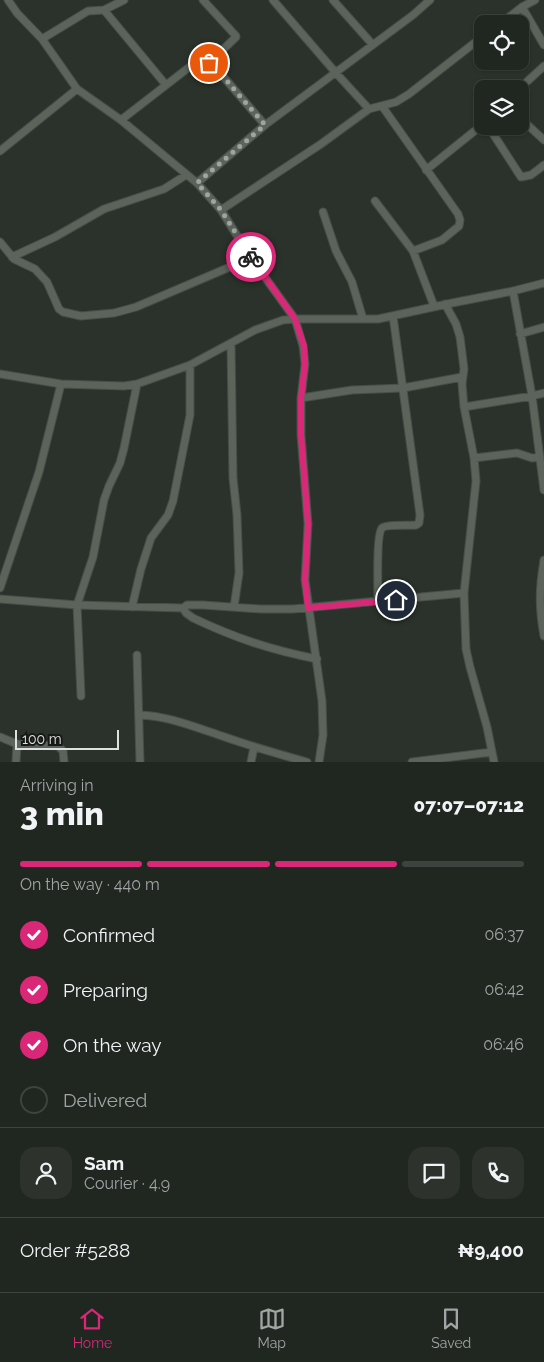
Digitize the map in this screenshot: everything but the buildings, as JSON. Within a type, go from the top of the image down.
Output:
[{"type":"street","points":[[8,0],[17,13],[42,39],[77,89],[121,120],[197,183],[221,210],[251,258],[295,319],[304,346],[305,364],[301,398],[301,435],[308,524],[305,580],[322,701],[323,735],[319,762]]},
{"type":"street","points":[[42,39],[88,11],[104,10],[124,0]]},
{"type":"street","points":[[121,120],[192,65],[209,63],[236,37],[203,0]]},
{"type":"street","points":[[273,0],[370,109]]},
{"type":"street","points":[[333,0],[373,45]]},
{"type":"street","points":[[512,15],[535,0]]},
{"type":"street","points":[[197,183],[265,125],[373,45],[426,1]]},
{"type":"street","points":[[522,7],[544,45]]},
{"type":"street","points":[[104,10],[166,86]]},
{"type":"street","points":[[221,210],[370,109],[396,102],[409,94],[474,43]]},
{"type":"street","points":[[209,63],[214,66],[265,125]]},
{"type":"street","points":[[529,80],[544,66]]},
{"type":"street","points":[[0,152],[77,89]]},
{"type":"street","points":[[382,106],[458,214],[460,220],[459,226],[442,240],[413,251]]},
{"type":"street","points":[[529,126],[544,140]]},
{"type":"street","points":[[426,170],[474,131]]},
{"type":"street","points":[[494,135],[521,177],[531,175],[544,165]]},
{"type":"street","points":[[12,256],[55,237],[104,209],[164,189],[186,175]]},
{"type":"street","points":[[375,201],[413,251],[434,306]]},
{"type":"street","points":[[323,212],[336,251],[352,282],[363,319]]},
{"type":"street","points":[[0,242],[19,263],[35,269],[47,282],[58,309],[81,316],[114,313],[136,307],[251,258]]},
{"type":"street","points":[[0,374],[61,384],[124,386],[137,384],[190,365],[255,330],[283,320],[378,319],[544,283]]},
{"type":"street","points":[[512,291],[541,446],[540,457],[544,490]]},
{"type":"street","points":[[445,304],[456,324],[460,337],[464,369],[462,377],[464,407],[474,458],[476,481],[464,593],[468,658],[494,762]]},
{"type":"street","points":[[378,602],[378,546],[380,530],[388,526],[416,525],[419,523],[420,516],[393,316]]},
{"type":"street","points":[[520,334],[544,327]]},
{"type":"street","points":[[231,343],[233,478],[237,515],[239,573],[234,607]]},
{"type":"street","points":[[132,607],[151,538],[168,515],[173,501],[190,415],[190,365]]},
{"type":"street","points":[[301,398],[352,390],[403,388],[462,377]]},
{"type":"street","points":[[0,588],[39,472],[61,384]]},
{"type":"street","points":[[81,696],[77,605],[93,557],[104,500],[120,463],[137,384]]},
{"type":"street","points":[[464,407],[544,393]]},
{"type":"street","points":[[474,458],[518,453],[532,458],[540,457]]},
{"type":"street","points":[[544,560],[540,588],[540,612],[544,636]]},
{"type":"street","points":[[0,599],[77,605],[183,608],[187,605],[203,605],[261,609],[308,608],[464,593]]},
{"type":"street","points":[[183,608],[193,618],[242,640],[281,652],[317,659]]},
{"type":"street","points":[[137,655],[140,762]]},
{"type":"street","points":[[139,715],[157,716],[181,722],[254,747],[307,762]]},
{"type":"street","points":[[0,737],[17,744],[58,746],[63,751],[64,762]]},
{"type":"street","points":[[16,762],[17,744]]},
{"type":"street","points":[[251,762],[254,747]]},
{"type":"street","points":[[412,762],[492,752]]},
{"type":"way so far","points":[[209,63],[214,66],[265,125],[197,183],[221,210],[251,257]]},
{"type":"route","points":[[251,257],[295,319],[304,346],[305,364],[301,398],[301,435],[308,524],[305,580],[308,608],[396,600]]}]
